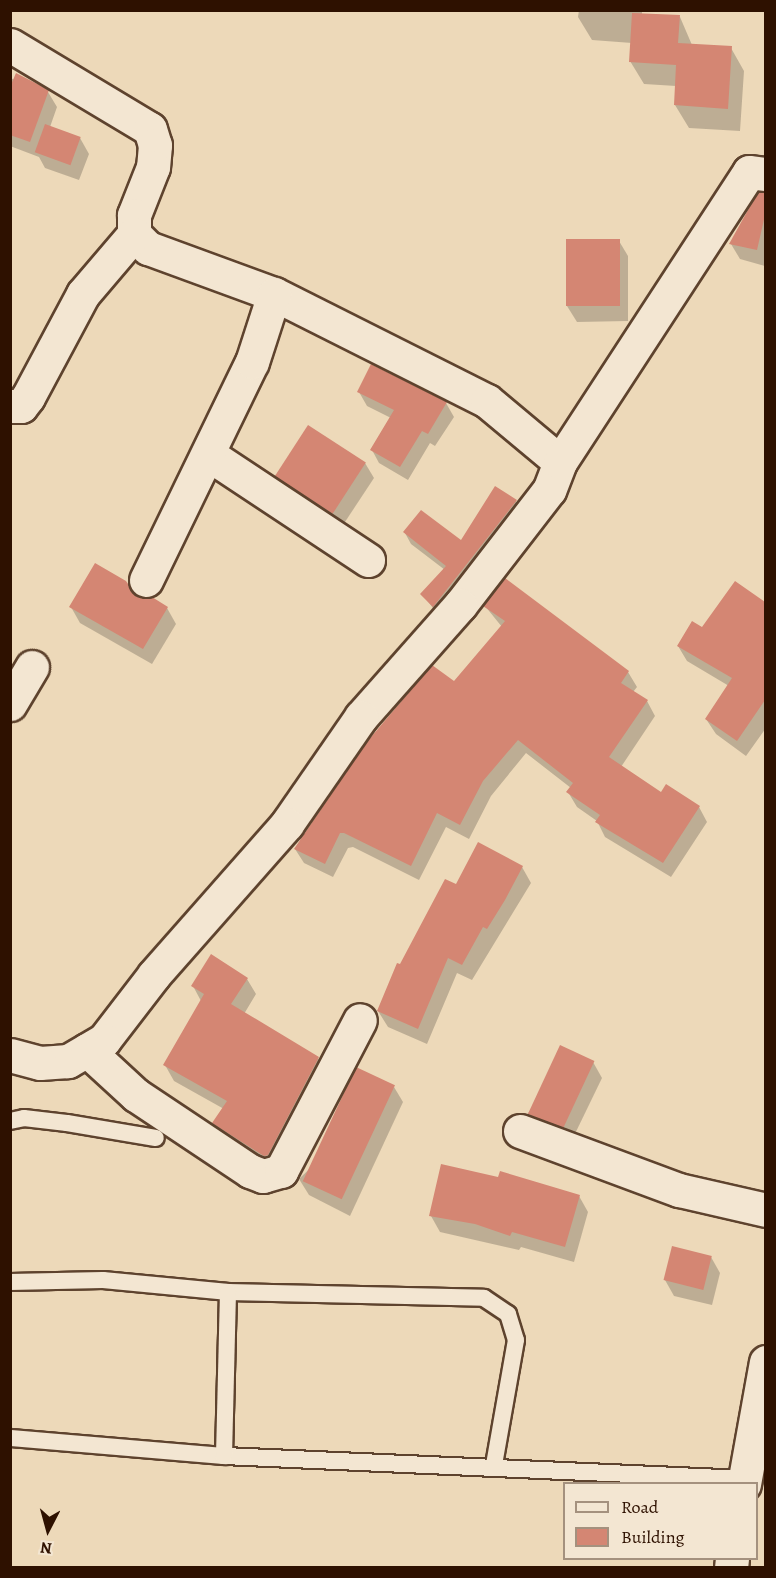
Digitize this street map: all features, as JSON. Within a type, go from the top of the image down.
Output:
[{"type":"street","points":[[10,45],[150,129],[155,146],[153,167],[134,215],[134,234],[83,294],[28,397],[21,406],[10,406]]},
{"type":"street","points":[[10,1055],[40,1063],[68,1061],[105,1040],[154,975],[287,824],[361,717],[460,605],[549,490],[560,462],[749,172],[765,174]]},
{"type":"street","points":[[134,234],[148,248],[274,294],[487,401],[560,462]]},
{"type":"street","points":[[146,580],[252,362],[274,294]]},
{"type":"street","points":[[208,454],[368,560]]},
{"type":"street","points":[[10,704],[32,667]]},
{"type":"street","points":[[87,1050],[136,1095],[250,1171],[263,1176],[281,1171],[360,1020]]},
{"type":"street","points":[[519,1131],[680,1190],[765,1210]]},
{"type":"street","points":[[744,1481],[765,1362]]},
{"type":"lane","points":[[10,1121],[24,1118],[67,1123],[156,1138]]},
{"type":"lane","points":[[10,1282],[103,1280],[228,1292],[484,1298],[508,1314],[516,1340],[494,1465]]},
{"type":"lane","points":[[224,1456],[228,1292]]},
{"type":"lane","points":[[10,1438],[224,1456],[494,1465],[744,1481]]},
{"type":"building","points":[[632,13],[680,15],[678,43],[732,46],[728,109],[674,105],[676,65],[629,62]]},
{"type":"building","points":[[16,73],[49,90],[30,142],[10,135],[10,87]]},
{"type":"building","points":[[45,124],[81,137],[70,165],[35,152]]},
{"type":"building","points":[[758,192],[765,192],[765,215],[757,250],[729,244]]},
{"type":"building","points":[[566,239],[620,239],[620,306],[566,306]]},
{"type":"building","points":[[371,364],[447,402],[428,434],[422,431],[400,467],[370,450],[394,410],[357,392]]},
{"type":"building","points":[[308,425],[366,463],[333,514],[275,476]]},
{"type":"building","points":[[495,486],[517,500],[433,607],[420,594],[446,566],[403,532],[421,510],[461,540]]},
{"type":"building","points":[[95,563],[126,581],[137,597],[152,597],[168,607],[143,649],[69,607]]},
{"type":"building","points":[[505,578],[629,671],[621,683],[648,700],[609,757],[661,792],[666,784],[700,806],[663,863],[595,822],[600,815],[566,792],[573,783],[518,740],[483,781],[460,825],[437,813],[411,866],[344,833],[340,833],[325,864],[294,849],[366,743],[432,665],[454,681],[505,621],[483,606]]},
{"type":"building","points":[[735,581],[765,602],[765,700],[737,741],[705,719],[732,678],[677,646],[692,621],[702,627]]},
{"type":"building","points":[[478,842],[523,866],[505,900],[487,929],[483,927],[462,965],[448,958],[418,1029],[377,1011],[397,963],[400,964],[445,879],[456,884]]},
{"type":"building","points":[[211,954],[248,978],[231,1004],[319,1057],[268,1155],[264,1156],[212,1123],[227,1101],[163,1065],[204,994],[191,986]]},
{"type":"building","points":[[560,1045],[594,1061],[562,1130],[528,1114]]},
{"type":"building","points":[[356,1067],[395,1085],[342,1199],[303,1181]]},
{"type":"building","points":[[441,1164],[498,1177],[500,1171],[580,1195],[565,1247],[512,1232],[510,1236],[475,1224],[429,1216]]},
{"type":"building","points":[[672,1246],[712,1256],[703,1290],[664,1280]]}]
